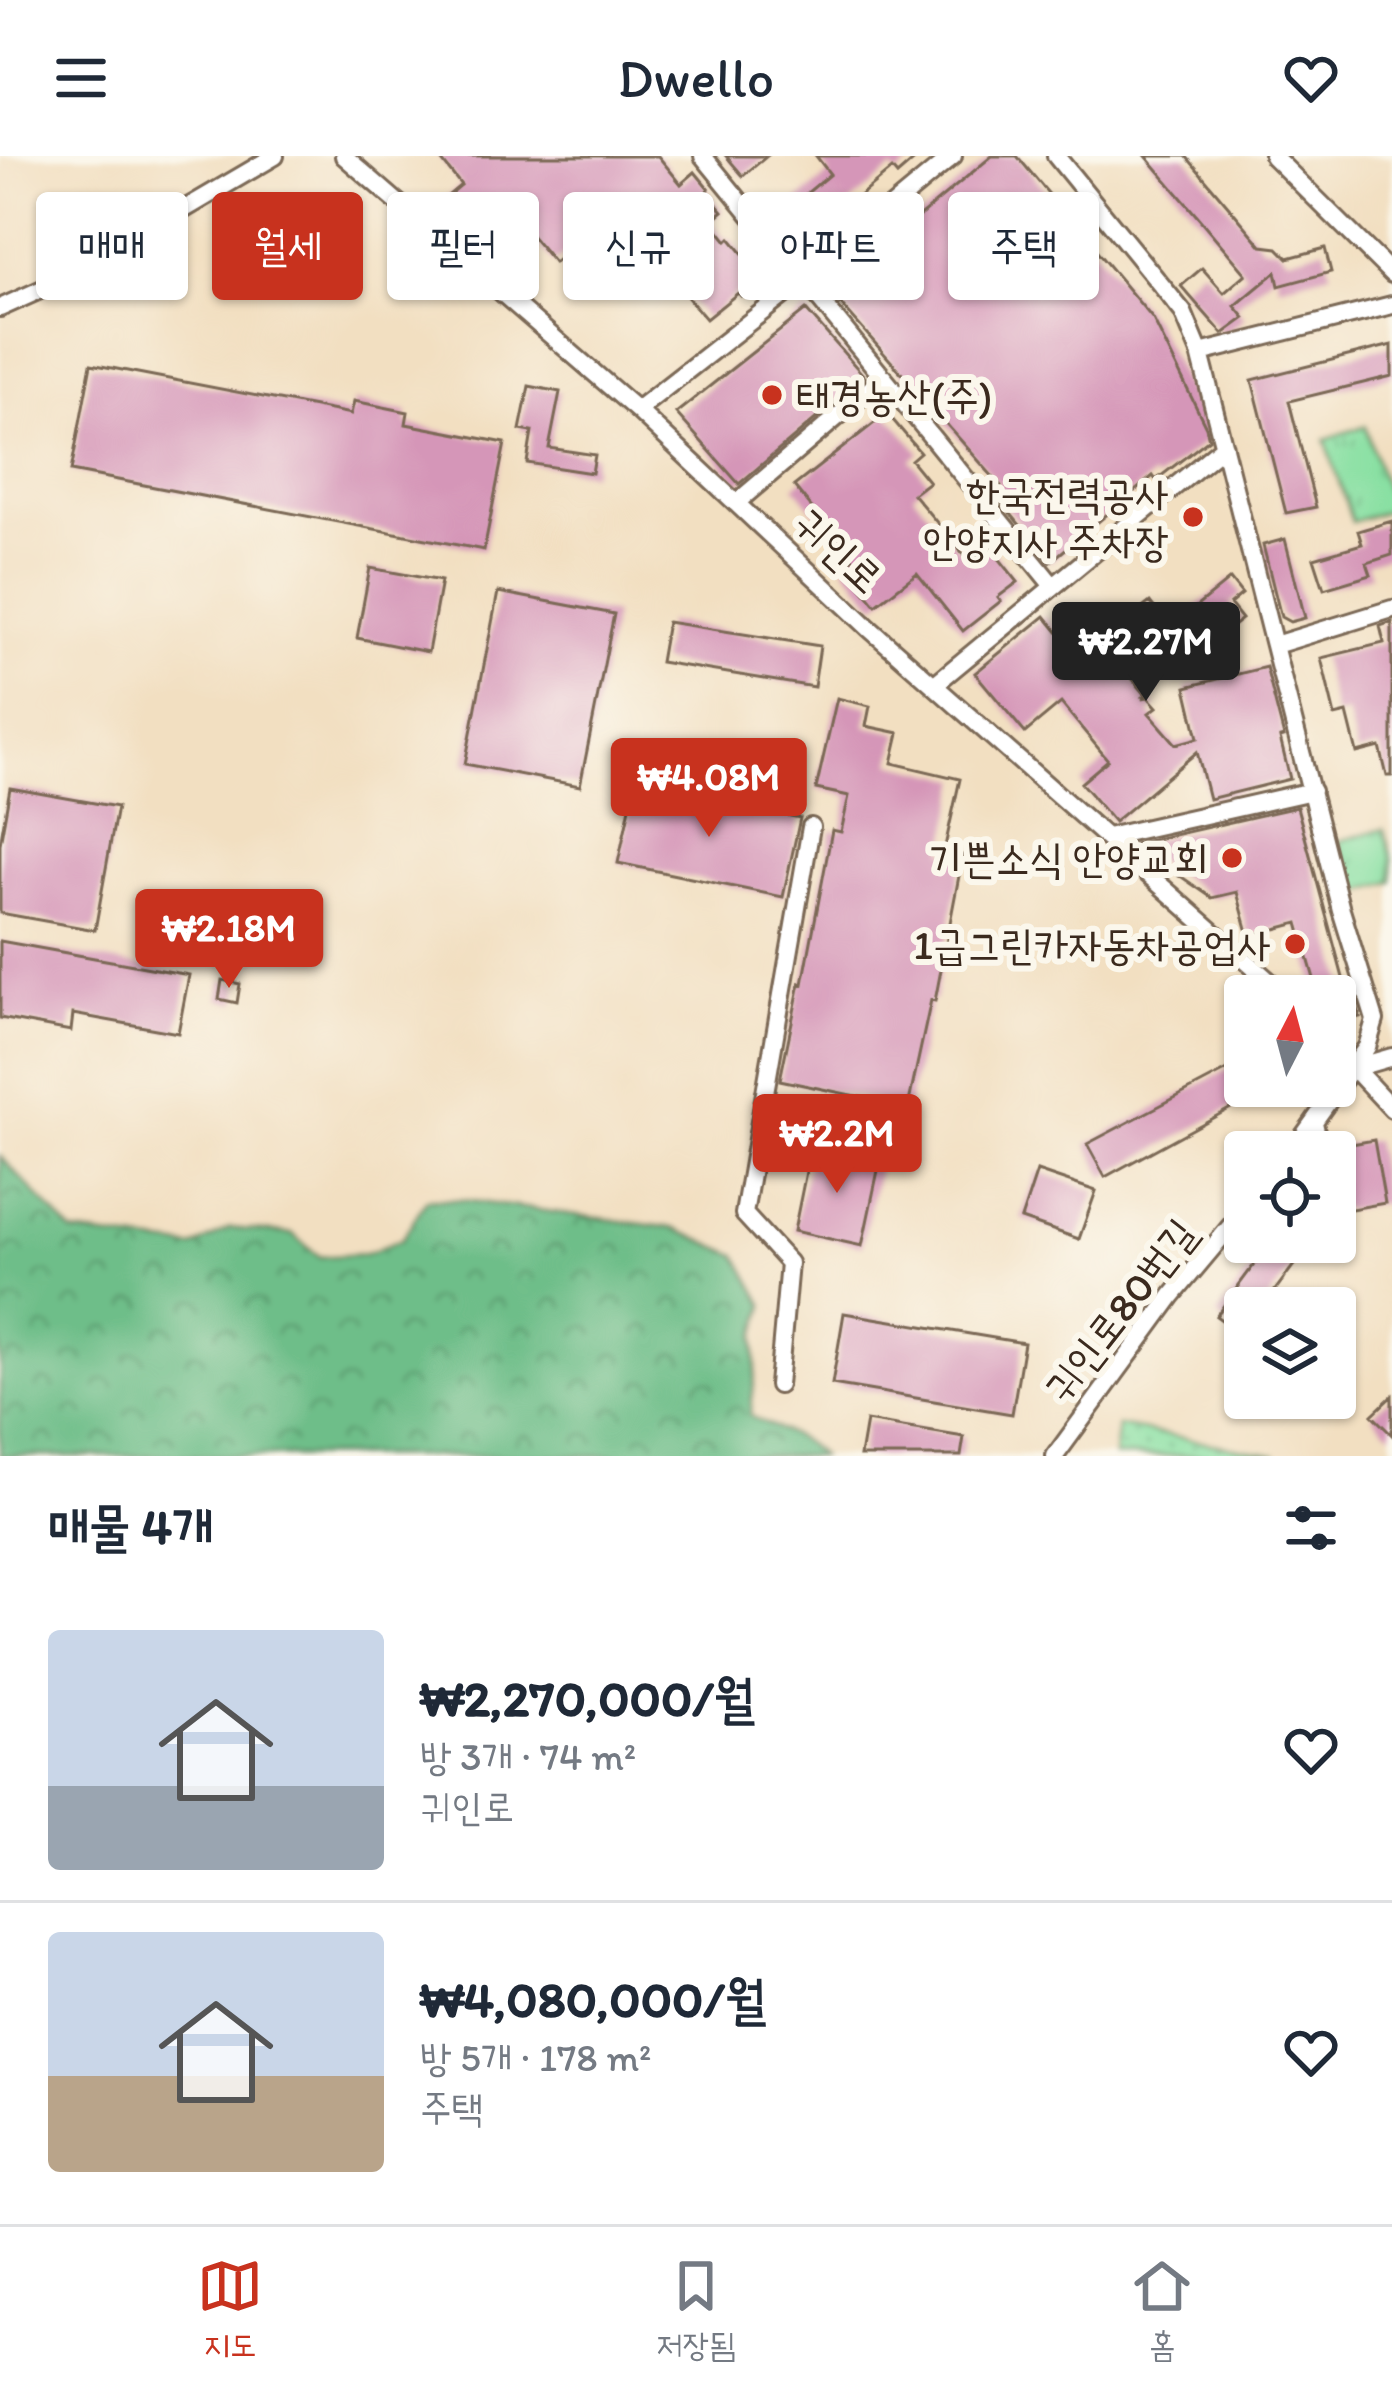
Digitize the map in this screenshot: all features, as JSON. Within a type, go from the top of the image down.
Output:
[{"type":"street","points":[[0,308],[69,277],[275,156]]},
{"type":"street","name":"귀인로","points":[[344,156],[637,410],[869,628],[1262,975]]},
{"type":"street","points":[[703,156],[738,199]]},
{"type":"street","points":[[909,192],[953,156]]},
{"type":"street","points":[[1056,156],[1184,312],[1200,353],[1341,910],[1375,1020],[1356,1064]]},
{"type":"street","points":[[1273,156],[1392,274]]},
{"type":"street","points":[[637,410],[777,300]]},
{"type":"street","points":[[819,300],[1053,586]]},
{"type":"street","points":[[1200,353],[1392,304]]},
{"type":"street","points":[[736,503],[883,378]]},
{"type":"street","points":[[935,684],[1224,446]]},
{"type":"street","points":[[1275,645],[1392,609]]},
{"type":"street","points":[[1107,837],[1312,790]]},
{"type":"street","points":[[778,1384],[789,1264],[744,1214],[811,827]]},
{"type":"street","points":[[1356,1068],[1392,1057]]},
{"type":"street","points":[[1356,1072],[1392,1109]]},
{"type":"street","points":[[1308,1131],[1326,1107]]},
{"type":"street","points":[[1314,1123],[1316,1131]]},
{"type":"street","name":"귀인로80번길","points":[[1055,1456],[1172,1296],[1224,1234]]},
{"type":"green space","points":[[1365,426],[1392,509],[1352,522],[1325,439]]},
{"type":"green space","points":[[1384,829],[1392,882],[1354,893],[1339,841]]},
{"type":"green space","points":[[0,1156],[73,1233],[193,1248],[230,1228],[293,1234],[319,1257],[365,1254],[401,1240],[427,1199],[673,1228],[737,1255],[765,1306],[755,1338],[750,1416],[796,1438],[820,1456],[0,1456]]},
{"type":"green space","points":[[1118,1426],[1277,1455],[1114,1456]]},
{"type":"building","points":[[438,156],[658,156],[681,184],[695,172],[709,189],[563,192],[563,256],[554,263],[539,245],[539,192],[453,192],[461,185]]},
{"type":"building","points":[[726,156],[767,156],[743,176]]},
{"type":"building","points":[[816,156],[919,156],[897,175],[892,169],[864,192],[808,192],[830,174]]},
{"type":"building","points":[[992,156],[1017,156],[1047,192],[949,192]]},
{"type":"building","points":[[1146,156],[1186,156],[1262,246],[1278,248],[1288,258],[1325,248],[1331,272],[1279,286],[1276,272],[1235,306],[1245,318],[1223,334],[1181,286],[1202,268],[1224,293],[1246,274]]},
{"type":"building","points":[[948,192],[948,300],[1099,300],[1099,254],[1153,319],[1206,427],[1209,439],[1156,480],[1153,476],[1050,562],[994,493],[1001,486],[837,300],[924,300],[924,212]]},
{"type":"building","points":[[714,225],[738,248],[738,293],[706,319],[690,300],[714,300]]},
{"type":"building","name":"태경농산(주)","points":[[806,310],[865,377],[739,484],[676,413]]},
{"type":"building","points":[[1392,345],[1392,376],[1289,401],[1316,507],[1286,513],[1252,380]]},
{"type":"building","points":[[91,364],[351,414],[354,401],[408,412],[406,424],[505,443],[484,550],[71,471]]},
{"type":"building","points":[[529,386],[560,392],[549,448],[595,455],[592,473],[527,463],[532,432],[520,430]]},
{"type":"building","points":[[887,413],[920,452],[911,460],[929,482],[913,494],[970,562],[990,547],[1018,582],[963,631],[917,573],[876,605],[844,566],[853,559],[794,486]]},
{"type":"building","points":[[1392,521],[1392,555],[1367,563],[1371,575],[1324,589],[1314,558],[1362,544],[1358,531]]},
{"type":"building","points":[[1285,539],[1305,618],[1290,622],[1281,617],[1263,545]]},
{"type":"building","points":[[370,568],[441,581],[428,652],[357,638]]},
{"type":"building","points":[[1230,579],[1242,594],[1230,604],[1242,619],[1177,670],[1142,626],[1120,642],[1126,650],[1115,658],[1146,695],[1142,698],[1148,697],[1157,707],[1149,713],[1176,744],[1198,738],[1186,687],[1266,667],[1290,779],[1209,799],[1197,752],[1114,822],[1081,783],[1108,760],[1061,703],[1025,733],[975,673],[1045,616],[1072,649],[1104,623],[1108,628],[1120,619],[1123,623],[1150,602],[1170,628]]},
{"type":"building","points":[[498,592],[614,614],[580,786],[465,764]]},
{"type":"building","points":[[667,622],[820,646],[814,687],[660,662]]},
{"type":"building","points":[[1392,622],[1392,776],[1387,776],[1380,747],[1357,753],[1347,713],[1335,716],[1321,658],[1384,643],[1380,626]]},
{"type":"building","points":[[837,698],[870,706],[866,726],[899,733],[892,763],[960,779],[944,851],[963,855],[935,1001],[931,1000],[908,1107],[780,1080],[832,830],[841,832],[849,796],[816,789]]},
{"type":"building","points":[[635,784],[800,818],[783,897],[618,863]]},
{"type":"building","points":[[10,788],[117,807],[95,930],[0,913],[0,844]]},
{"type":"building","name":"기쁜소식 안양교회","points":[[1297,807],[1342,975],[1313,975],[1298,923],[1249,936],[1237,892],[1212,898],[1134,844]]},
{"type":"building","points":[[0,941],[189,975],[178,1033],[73,1014],[71,1031],[0,1018]]},
{"type":"building","points":[[222,980],[240,984],[237,1003],[219,999]]},
{"type":"building","points":[[1224,1072],[1224,1107],[1233,1107],[1105,1177],[1087,1144]]},
{"type":"building","points":[[1374,1140],[1385,1203],[1356,1208],[1356,1143]]},
{"type":"building","points":[[811,1147],[880,1161],[862,1246],[794,1231]]},
{"type":"building","points":[[1037,1171],[1096,1191],[1079,1239],[1021,1219]]},
{"type":"building","points":[[1255,1263],[1295,1263],[1278,1287],[1238,1287]]},
{"type":"building","points":[[844,1313],[1024,1343],[1012,1414],[832,1384]]},
{"type":"building","points":[[1392,1396],[1392,1435],[1372,1415]]},
{"type":"building","points":[[866,1421],[964,1437],[961,1456],[860,1456]]},
{"type":"place","name":"태경농산(주)","points":[[772,395]]},
{"type":"place","name":"한국전력공사 안양지사 주차장","points":[[1193,517]]},
{"type":"place","name":"기쁜소식 안양교회","points":[[1232,858]]},
{"type":"place","name":"1급그린카자동차공업사","points":[[1295,944]]}]
